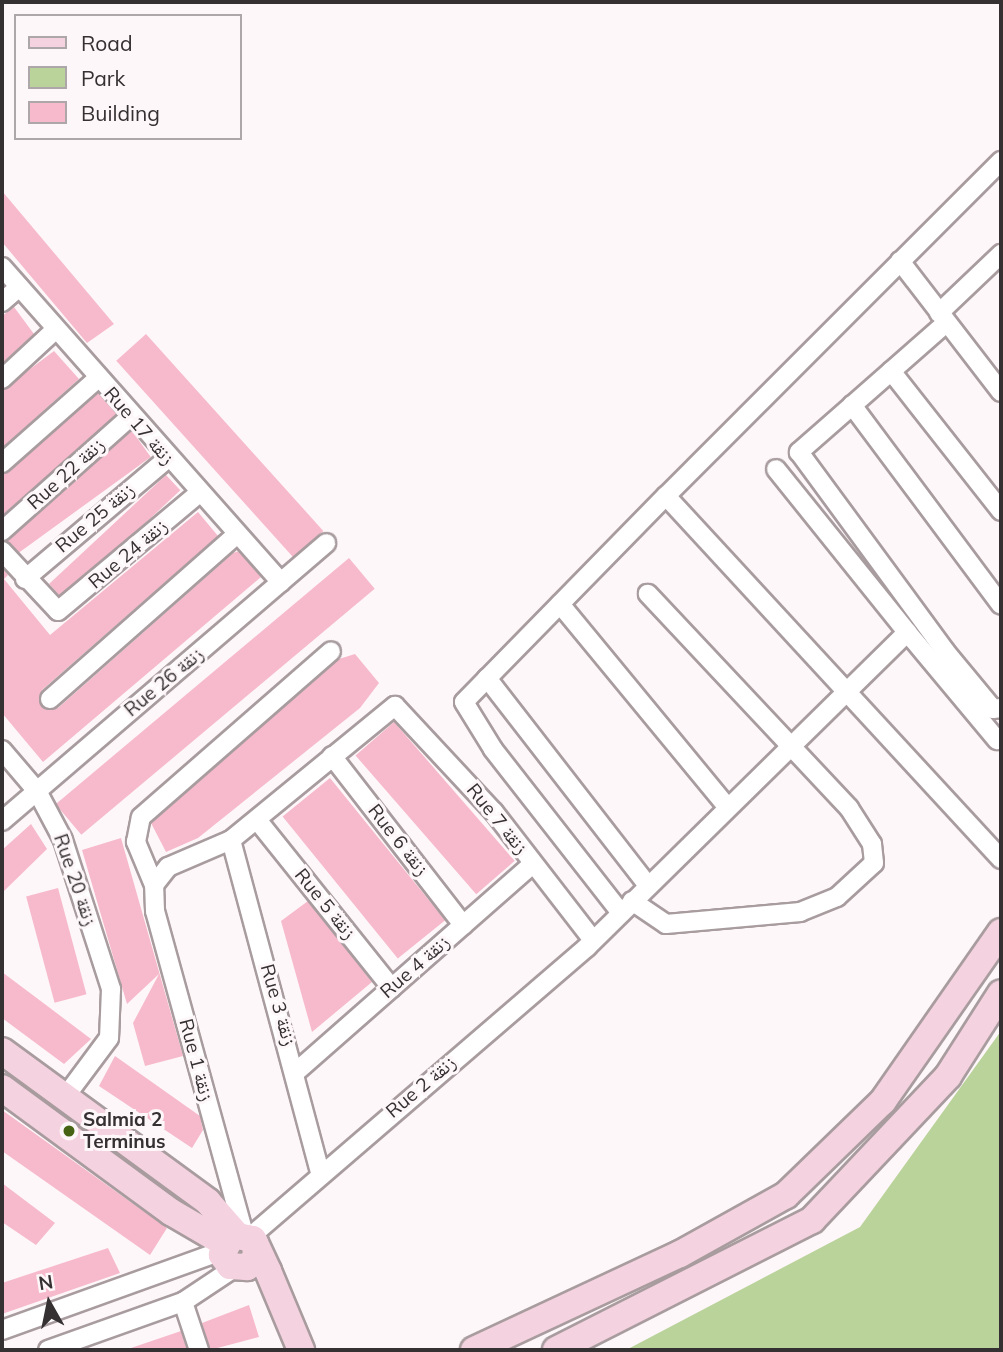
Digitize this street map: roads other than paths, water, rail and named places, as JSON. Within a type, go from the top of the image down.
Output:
[{"type":"street","points":[[648,594],[786,745],[849,808],[872,844],[874,863],[837,897],[800,912],[666,924],[626,907],[465,709],[464,702],[1001,161]]},
{"type":"street","points":[[900,261],[1001,392]]},
{"type":"street","points":[[998,265],[891,371],[801,448],[800,458],[945,651],[993,709],[1001,709]]},
{"type":"street","name":"Rue 17 زنقة","points":[[2,267],[167,458],[281,583]]},
{"type":"street","points":[[2,302],[19,287]]},
{"type":"street","points":[[2,379],[55,330]]},
{"type":"street","points":[[891,371],[1001,511]]},
{"type":"street","points":[[2,463],[98,379]]},
{"type":"street","points":[[852,405],[1001,605]]},
{"type":"street","name":"Rue 22 زنقة","points":[[2,531],[131,416]]},
{"type":"street","name":"Rue 25 زنقة","points":[[25,579],[167,458]]},
{"type":"street","points":[[776,469],[997,740]]},
{"type":"street","name":"Rue 24 زنقة","points":[[25,579],[55,611],[199,493]]},
{"type":"street","points":[[666,496],[1001,859]]},
{"type":"street","points":[[50,699],[236,535]]},
{"type":"street","name":"Rue 26 زنقة","points":[[2,821],[326,543]]},
{"type":"street","points":[[2,551],[25,579]]},
{"type":"street","points":[[560,604],[726,804]]},
{"type":"street","name":"Rue 2 زنقة","points":[[239,1247],[320,1171],[592,939],[786,745],[907,632]]},
{"type":"street","name":"Rue 1 زنقة","points":[[239,1247],[155,911],[154,886],[136,842],[141,817],[331,651]]},
{"type":"street","points":[[487,678],[647,884]]},
{"type":"street","name":"Rue 7 زنقة","points":[[332,756],[395,706],[494,811],[592,939]]},
{"type":"street","name":"Rue 20 زنقة","points":[[2,750],[37,791],[76,874],[111,989],[113,1026],[65,1097]]},
{"type":"street","points":[[154,886],[168,867],[231,840],[258,821],[332,756]]},
{"type":"street","name":"Rue 6 زنقة","points":[[332,756],[463,925]]},
{"type":"street","name":"Rue 5 زنقة","points":[[258,821],[392,988]]},
{"type":"street","name":"Rue 3 زنقة","points":[[231,840],[297,1071],[320,1171]]},
{"type":"street","name":"Rue 4 زنقة","points":[[297,1071],[533,864]]},
{"type":"street","points":[[474,1350],[680,1254],[786,1195],[883,1101],[1001,932]]},
{"type":"street","points":[[556,1350],[813,1220],[935,1093],[1001,993]]},
{"type":"street","points":[[2,1051],[208,1202],[239,1247],[301,1350]]},
{"type":"street","points":[[2,1088],[171,1212],[239,1247],[266,1294],[284,1350]]},
{"type":"street","points":[[48,1350],[183,1302],[239,1247]]},
{"type":"street","points":[[2,1330],[239,1247]]},
{"type":"street","points":[[183,1302],[199,1350]]},
{"type":"place","name":"Salmia 2 Terminus","points":[[69,1131]]}]
